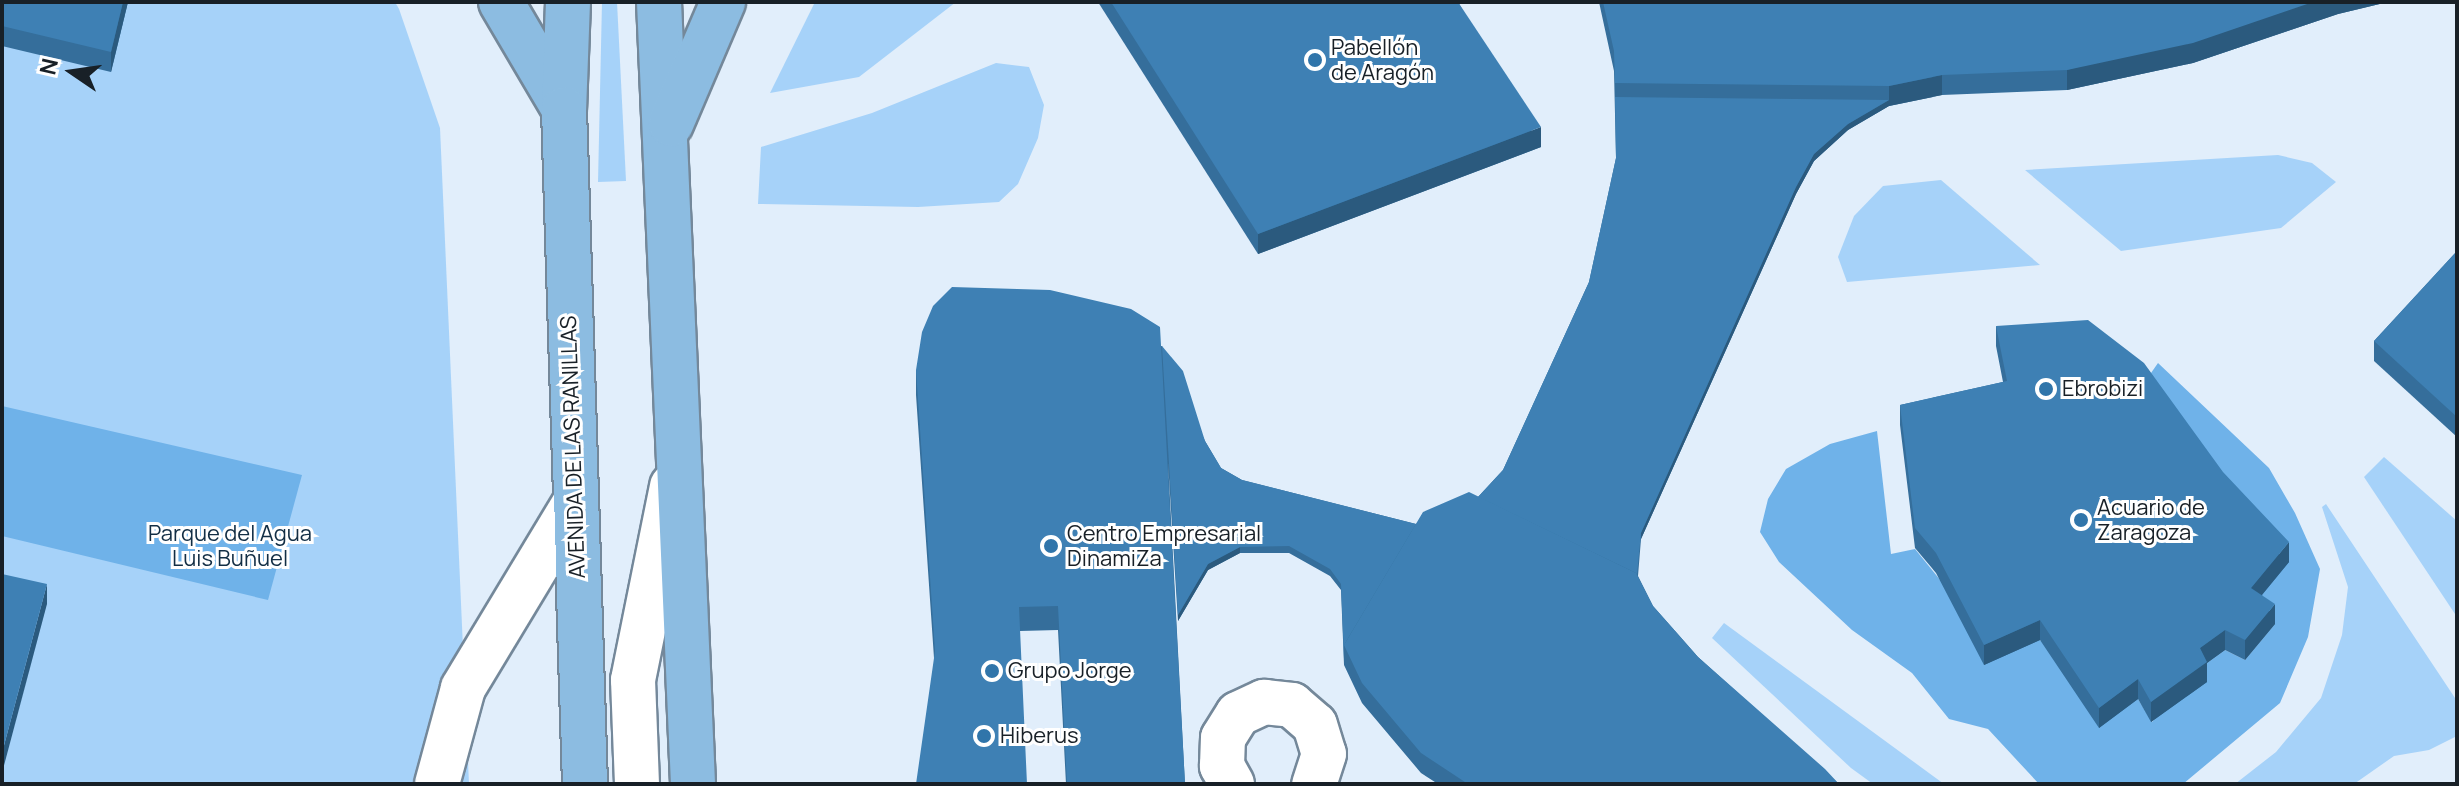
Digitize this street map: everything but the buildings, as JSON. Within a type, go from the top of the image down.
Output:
[{"type":"main road","name":"AVENIDA DE LAS RANILLAS","points":[[501,2],[564,109]]},
{"type":"main road","name":"AVENIDA DE LAS RANILLAS","points":[[568,2],[564,109],[585,784]]},
{"type":"main road","points":[[659,2],[693,784]]},
{"type":"main road","points":[[665,142],[723,2]]},
{"type":"lane","points":[[637,784],[633,680],[678,456]]},
{"type":"lane","points":[[437,784],[463,688],[574,504]]},
{"type":"lane","points":[[578,604],[633,680]]},
{"type":"lane","points":[[1232,784],[1222,766],[1223,738],[1238,714],[1264,702],[1292,705],[1315,725],[1324,754],[1314,784]]},
{"type":"green space","name":"Parque del Agua Luis Buñuel","points":[[2,2],[395,2],[440,128],[469,784],[2,784]]},
{"type":"green space","points":[[602,2],[617,2],[626,181],[598,182]]},
{"type":"green space","points":[[815,2],[956,2],[859,77],[770,93]]},
{"type":"green space","points":[[996,63],[1029,67],[1044,105],[1038,138],[1018,184],[999,202],[918,207],[758,204],[761,147],[872,113]]},
{"type":"green space","points":[[2278,155],[2312,163],[2336,182],[2281,228],[2121,251],[2025,170]]},
{"type":"green space","points":[[1941,180],[2040,265],[1847,282],[1838,257],[1854,216],[1883,186]]},
{"type":"green space","points":[[2384,457],[2457,521],[2457,617],[2364,477]]},
{"type":"green space","points":[[2326,504],[2457,701],[2457,736],[2429,750],[2394,756],[2354,784],[2235,784],[2276,752],[2321,698],[2342,635],[2348,587],[2322,507]]},
{"type":"green space","points":[[1724,623],[1944,784],[1873,784],[1851,768],[1712,638]]},
{"type":"shaded area","points":[[2158,363],[2269,468],[2295,513],[2320,569],[2308,637],[2280,703],[2183,784],[2039,784],[1988,729],[1949,719],[1912,673],[1852,630],[1779,562],[1760,532],[1768,499],[1786,469],[1830,444],[1877,431],[1891,554],[1915,549],[1941,581],[2138,699],[2152,722],[2200,668],[2225,650],[2245,660],[2275,624],[2144,383]]},
{"type":"shaded area","points":[[2,406],[302,475],[268,600],[2,536]]},
{"type":"place","name":"Pabellón de Aragón","points":[[1315,60]]},
{"type":"place","name":"Ebrobizi","points":[[2046,389]]},
{"type":"place","name":"Acuario de Zaragoza","points":[[2081,520]]},
{"type":"place","name":"Centro Empresarial DinamiZa","points":[[1051,546]]},
{"type":"place","name":"Grupo Jorge","points":[[992,671]]},
{"type":"place","name":"Hiberus","points":[[984,736]]}]
